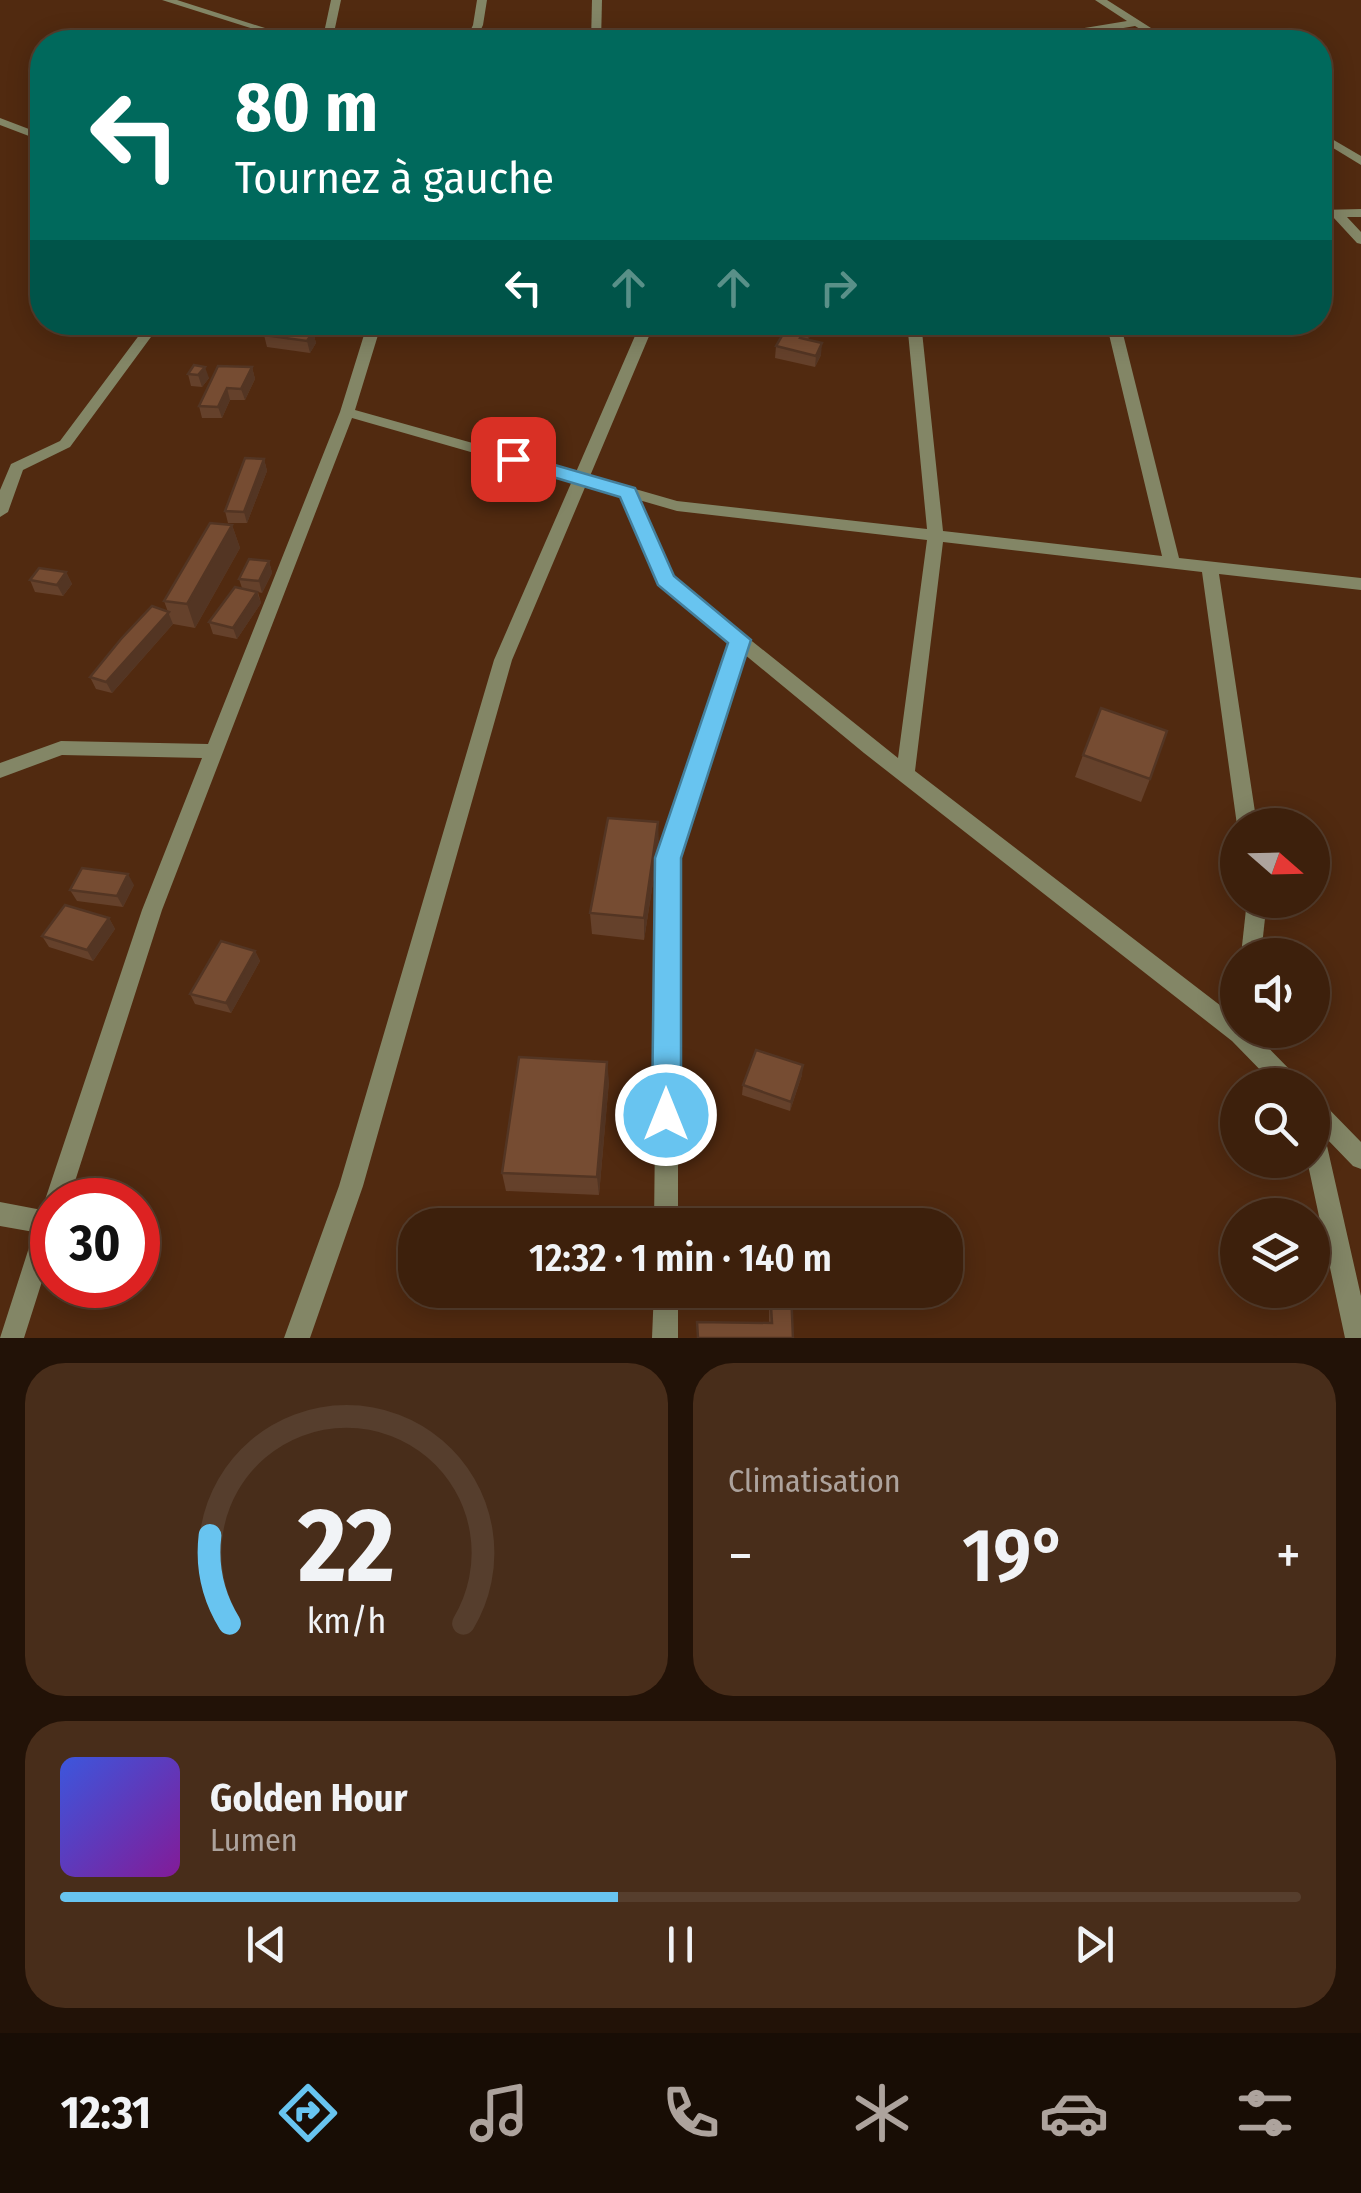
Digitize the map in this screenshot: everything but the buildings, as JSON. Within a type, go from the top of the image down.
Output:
[{"type":"street","points":[[168,0],[265,30]]},
{"type":"street","points":[[330,30],[336,0]]},
{"type":"street","points":[[476,30],[482,0]]},
{"type":"street","points":[[596,30],[597,0]]},
{"type":"street","points":[[1100,0],[1148,30]]},
{"type":"street","points":[[1091,30],[1136,23]]},
{"type":"street","points":[[0,121],[30,133]]},
{"type":"street","points":[[1332,143],[1361,160]]},
{"type":"street","points":[[1332,214],[1361,213]]},
{"type":"street","points":[[1337,214],[1361,240]]},
{"type":"street","points":[[0,512],[8,465],[66,444],[146,335]]},
{"type":"street","points":[[64,1178],[152,910],[347,412],[371,335]]},
{"type":"street","points":[[297,1338],[350,1186],[503,660],[642,335]]},
{"type":"street","points":[[905,774],[936,536],[915,335]]},
{"type":"street","points":[[1116,335],[1172,562]]},
{"type":"street","points":[[347,412],[677,506],[1361,584]]},
{"type":"street","points":[[628,492],[666,580],[905,774],[1220,1017]]},
{"type":"street","points":[[1210,567],[1245,808]]},
{"type":"street","points":[[666,1208],[668,858],[740,640]]},
{"type":"street","points":[[0,771],[61,748],[215,751]]},
{"type":"street","points":[[1255,1048],[1274,1068]]},
{"type":"street","points":[[1330,1126],[1361,1158]]},
{"type":"street","points":[[1322,1178],[1358,1338]]},
{"type":"street","points":[[0,1214],[30,1213]]},
{"type":"street","points":[[11,1338],[30,1281]]},
{"type":"street","points":[[665,1338],[666,1308]]},
{"type":"route","points":[[513,459],[628,492],[666,580],[740,640],[668,858],[666,1115]]}]
